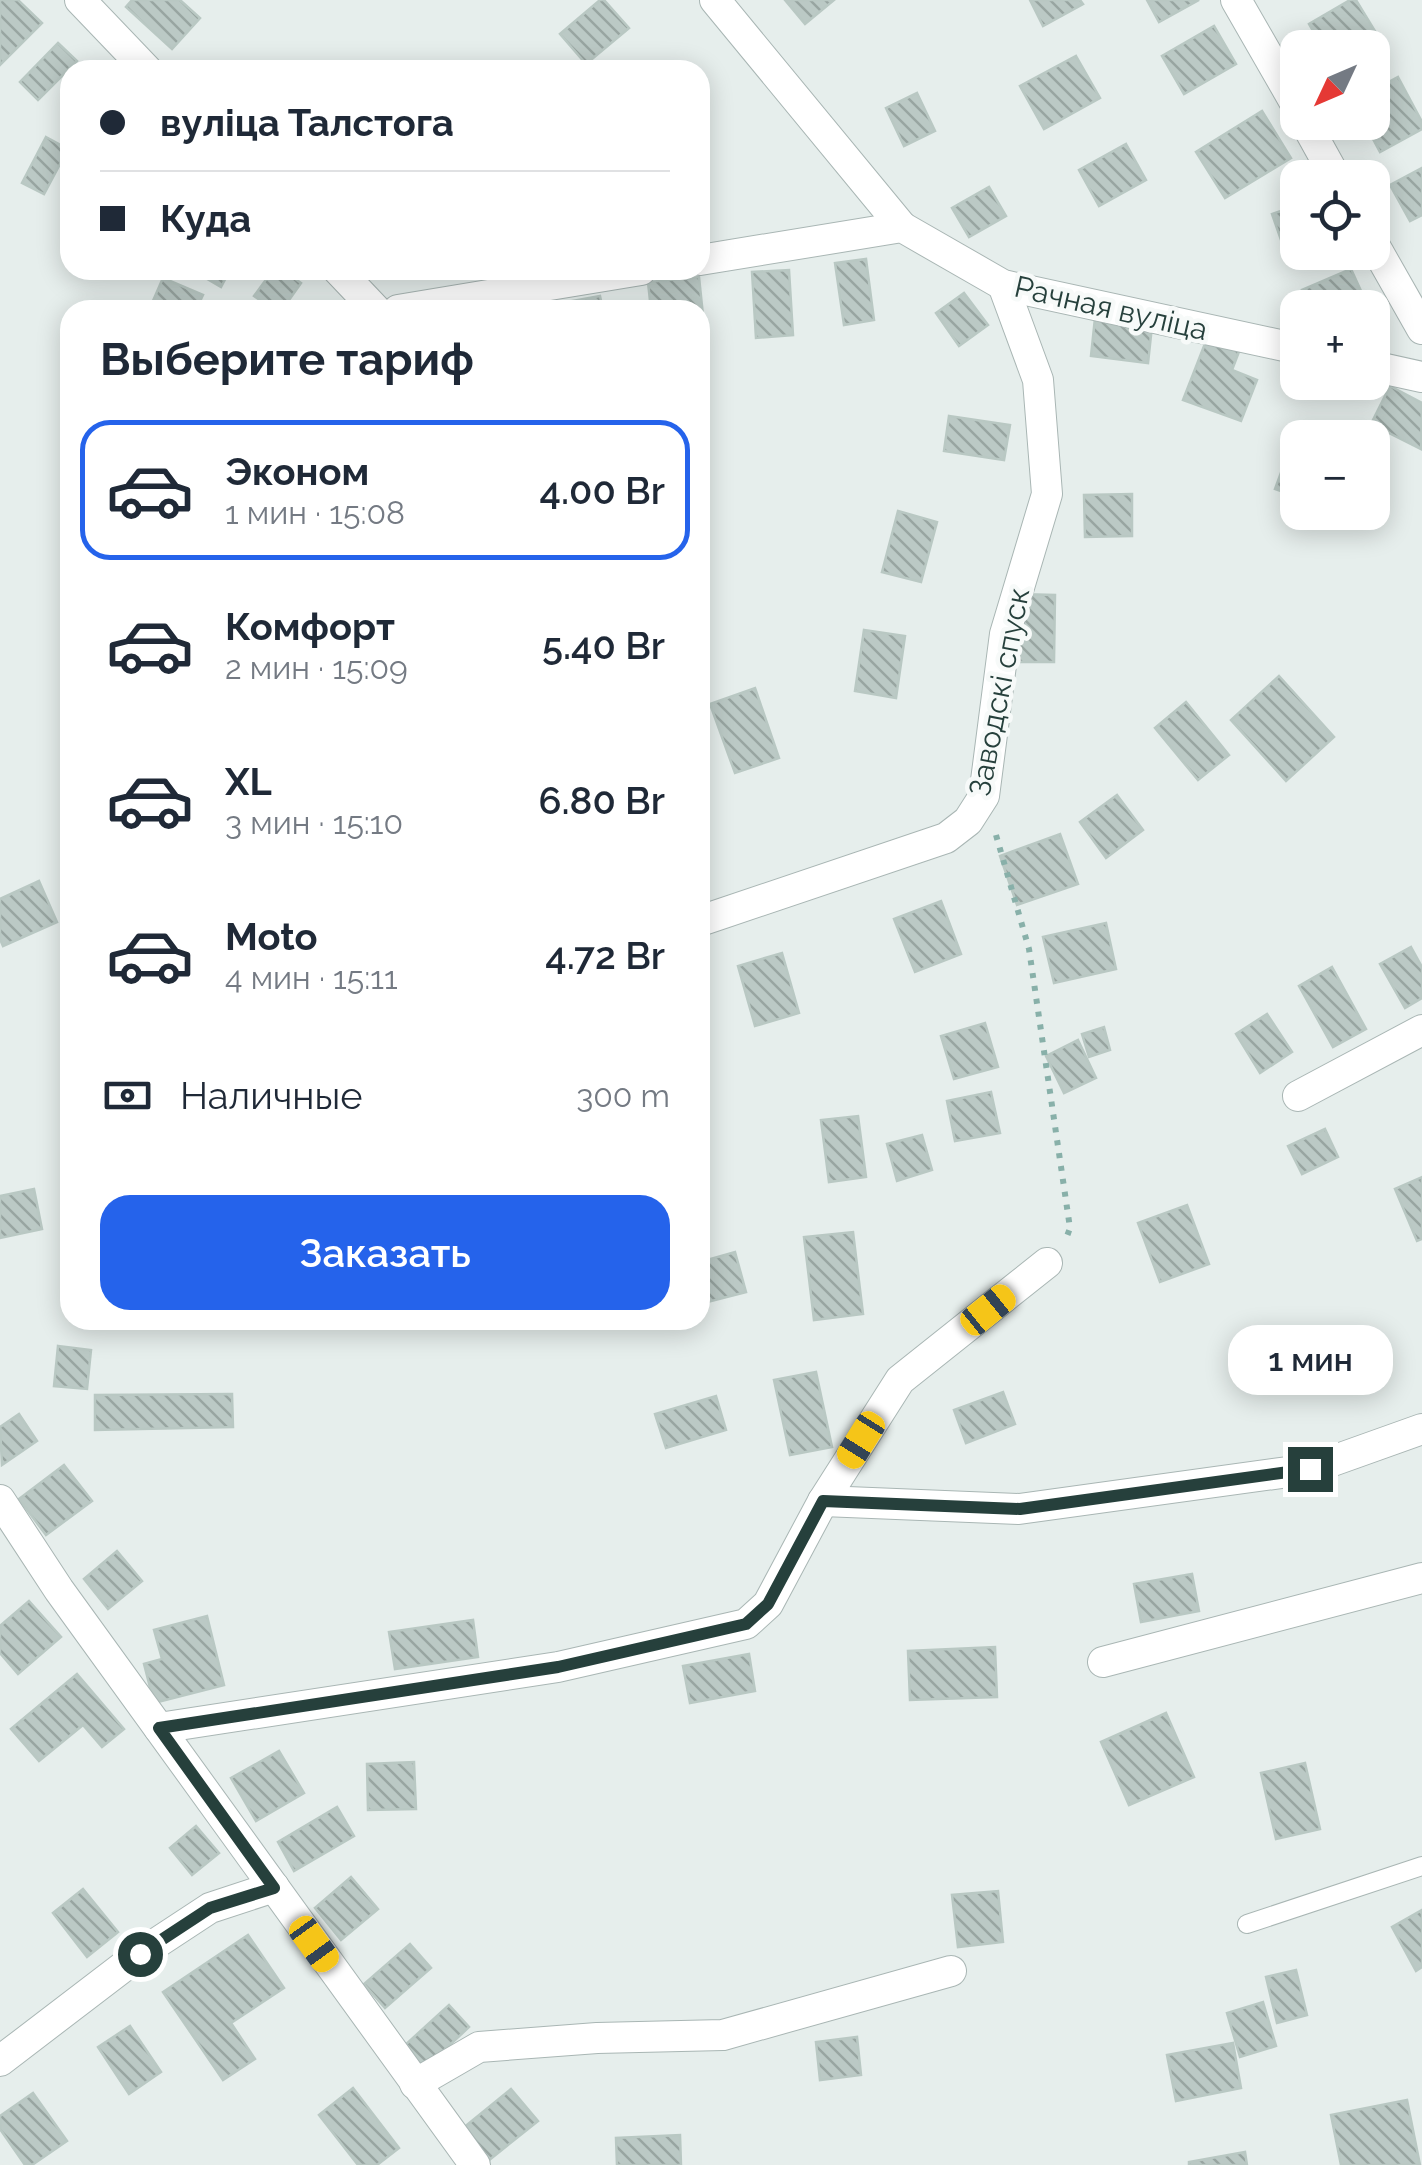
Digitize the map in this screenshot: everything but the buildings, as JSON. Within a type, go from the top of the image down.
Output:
[{"type":"street","points":[[80,0],[137,60]]},
{"type":"street","points":[[714,0],[902,227]]},
{"type":"street","points":[[1236,0],[1280,77]]},
{"type":"street","points":[[710,258],[902,227]]},
{"type":"street","name":"Рачная вуліца","points":[[902,227],[1003,285],[1280,345]]},
{"type":"street","points":[[1388,270],[1422,329]]},
{"type":"street","points":[[348,280],[366,300]]},
{"type":"street","points":[[459,300],[580,280]]},
{"type":"street","name":"Заводскі спуск","points":[[710,918],[946,838],[968,821],[984,796],[1004,634],[1048,494],[1038,380],[1003,285]]},
{"type":"street","points":[[1390,370],[1422,377]]},
{"type":"street","points":[[1298,1096],[1422,1030]]},
{"type":"street","points":[[159,1728],[558,1667],[746,1624],[768,1604],[823,1501],[900,1380],[1047,1263]]},
{"type":"street","points":[[823,1501],[1020,1509],[1310,1469],[1422,1430]]},
{"type":"street","points":[[0,1500],[59,1590],[475,2165]]},
{"type":"street","points":[[1103,1662],[1422,1578]]},
{"type":"street","points":[[0,2061],[140,1954],[210,1908],[274,1888]]},
{"type":"street","points":[[415,2084],[479,2047],[597,2038],[723,2035],[951,1971]]},
{"type":"lane","points":[[1246,1924],[1422,1866]]},
{"type":"path","points":[[984,796],[1029,949],[1070,1228],[1063,1247],[1047,1263]]},
{"type":"route","points":[[140,1954],[210,1908],[274,1888],[159,1728],[558,1667],[746,1624],[768,1604],[823,1501],[1020,1509],[1310,1469]]}]
